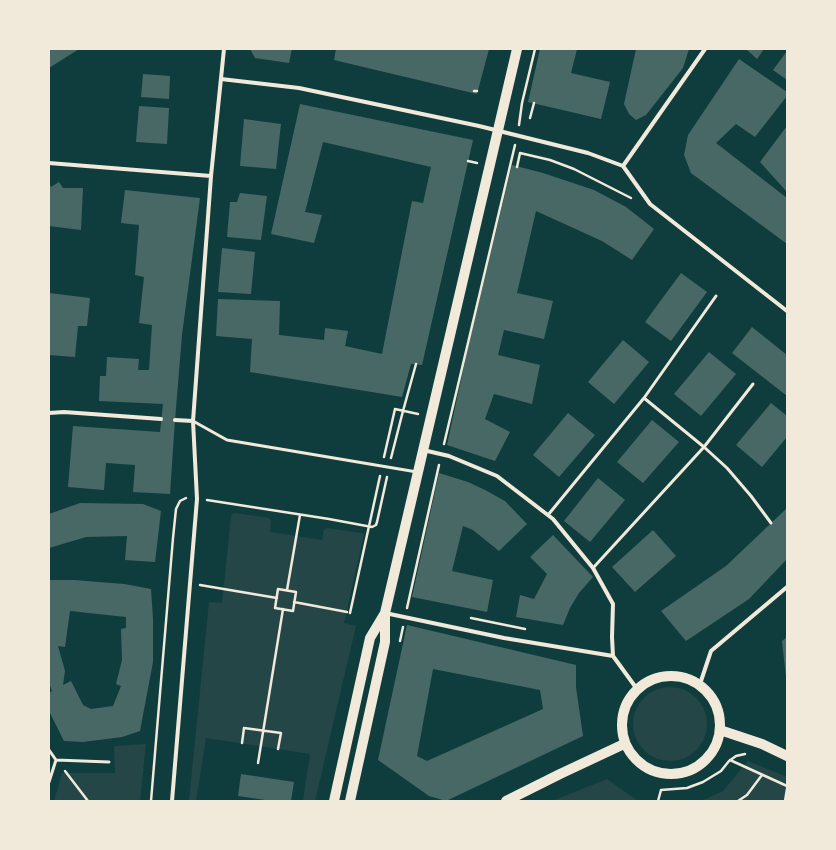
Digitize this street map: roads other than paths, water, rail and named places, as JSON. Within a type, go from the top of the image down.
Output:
[{"type":"main road","points":[[350,801],[385,642],[385,613],[517,49]]},
{"type":"main road","points":[[334,801],[370,638],[385,613]]},
{"type":"main road","points":[[669,675],[687,678],[700,684],[714,701],[719,713],[720,730],[716,745],[707,759],[691,770],[676,774],[664,774],[653,771],[640,764],[624,744],[621,729],[623,712],[627,701],[637,689],[652,679],[669,675]]},
{"type":"main road","points":[[720,730],[762,744],[787,756]]},
{"type":"main road","points":[[506,801],[592,758],[624,744]]},
{"type":"street","points":[[173,801],[197,499],[193,421],[211,176],[224,49]]},
{"type":"street","points":[[623,166],[705,49]]},
{"type":"street","points":[[221,79],[298,88],[517,135],[588,153],[623,166],[650,204],[787,311]]},
{"type":"street","points":[[49,163],[211,176]]},
{"type":"street","points":[[49,413],[64,412],[161,419]]},
{"type":"street","points":[[174,420],[193,421]]},
{"type":"street","points":[[422,450],[449,456],[497,476],[553,520],[593,568],[613,604],[613,656],[637,689]]},
{"type":"street","points":[[700,684],[711,651],[787,588]]},
{"type":"street","points":[[385,613],[504,638],[613,656]]},
{"type":"lane","points":[[548,515],[644,398],[716,296]]},
{"type":"lane","points":[[593,568],[704,447],[753,384]]},
{"type":"lane","points":[[644,398],[704,447],[726,468],[771,523]]},
{"type":"lane","points":[[193,421],[227,440],[417,472]]},
{"type":"lane","points":[[49,750],[56,760]]},
{"type":"lane","points":[[56,760],[109,762]]},
{"type":"lane","points":[[49,782],[56,760]]}]
